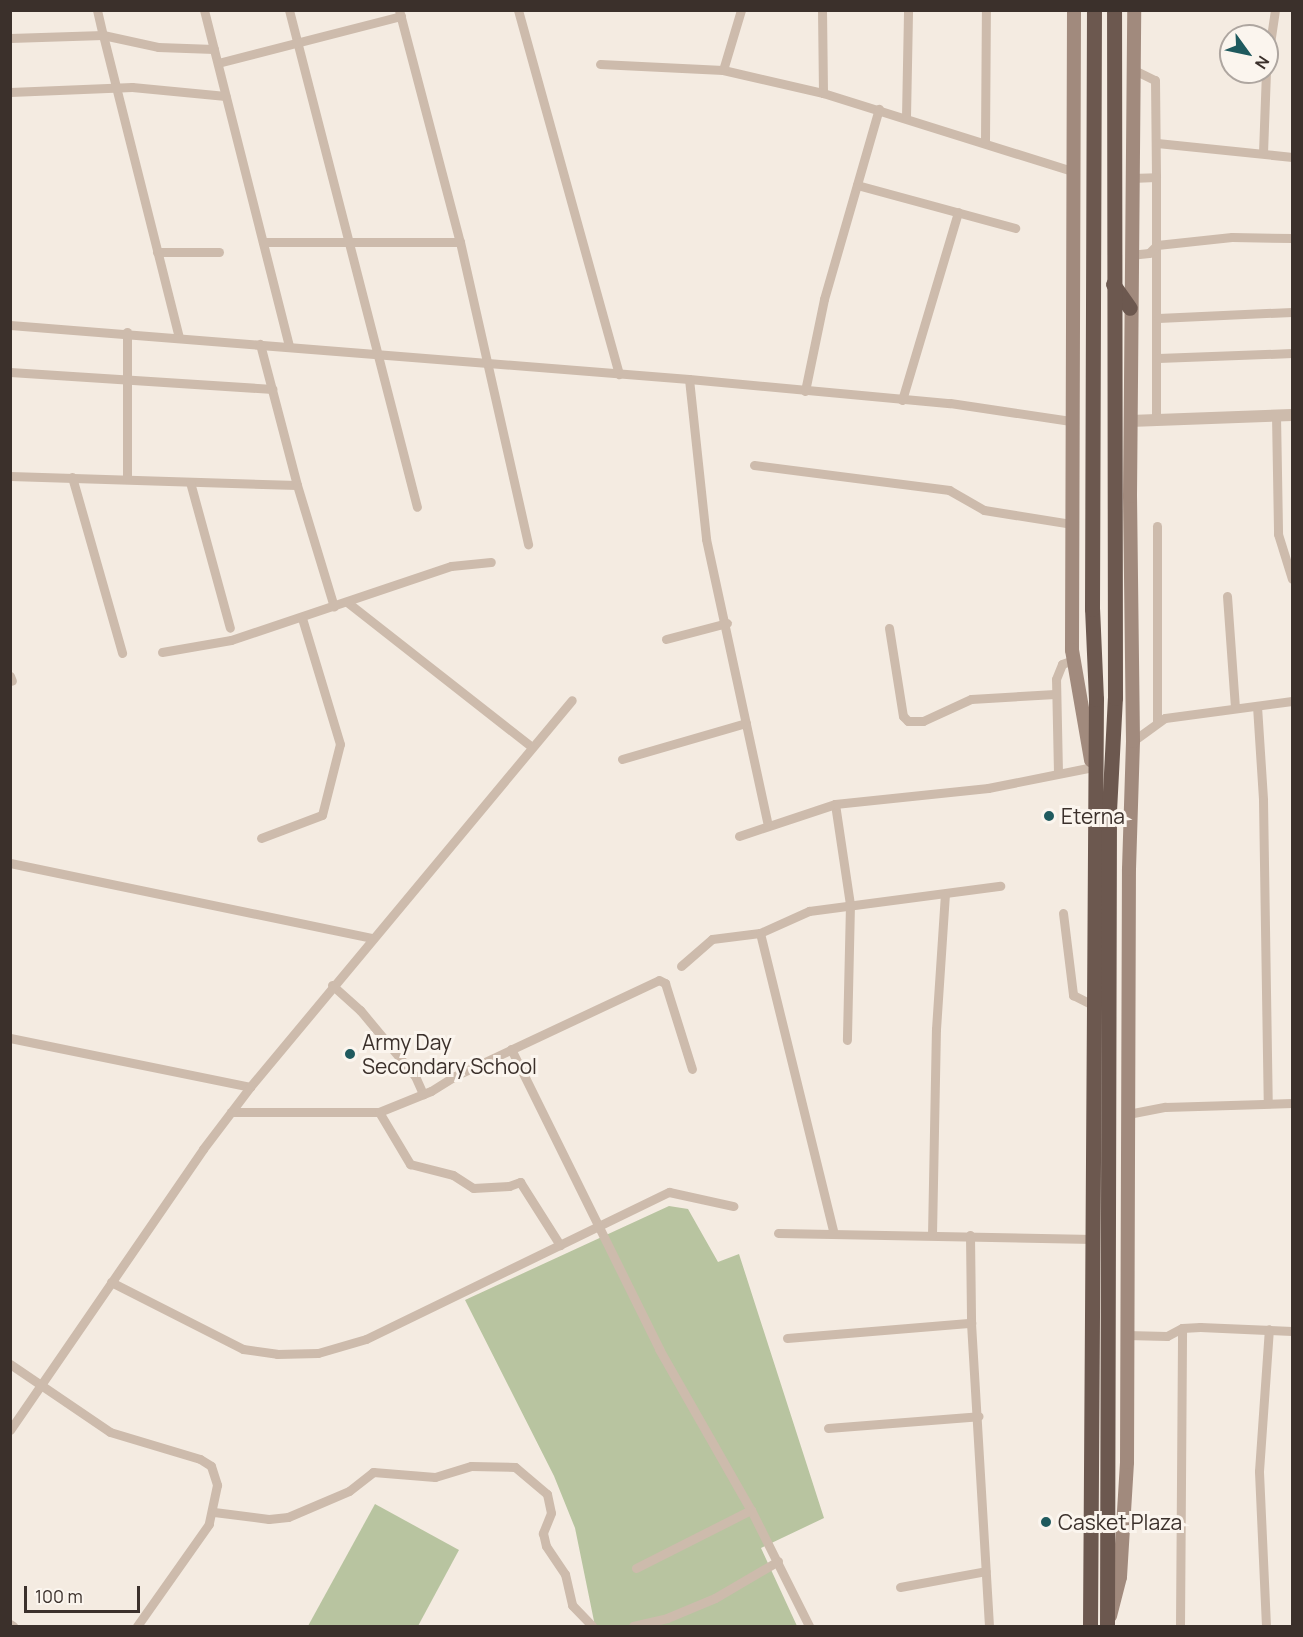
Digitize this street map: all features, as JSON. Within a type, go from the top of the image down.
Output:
[{"type":"highway","points":[[1090,1626],[1091,1004],[1093,767],[1096,699],[1092,609],[1094,10]]},
{"type":"highway","points":[[1107,1626],[1109,812],[1115,698],[1114,10]]},
{"type":"highway","points":[[1113,284],[1130,308]]},
{"type":"main road","points":[[1074,10],[1071,421],[1073,660],[1093,767]]},
{"type":"main road","points":[[1107,1626],[1120,1577],[1123,1539],[1133,741],[1130,255],[1134,10]]},
{"type":"street","points":[[97,10],[179,338]]},
{"type":"street","points":[[204,10],[290,346]]},
{"type":"street","points":[[289,10],[417,507]]},
{"type":"street","points":[[518,10],[619,374]]},
{"type":"street","points":[[723,70],[741,10]]},
{"type":"street","points":[[822,10],[823,93]]},
{"type":"street","points":[[906,117],[908,10]]},
{"type":"street","points":[[985,141],[986,10]]},
{"type":"street","points":[[218,63],[298,45],[400,13],[460,242],[485,364],[528,544]]},
{"type":"street","points":[[10,38],[103,35],[158,46],[214,49]]},
{"type":"street","points":[[600,64],[723,70],[823,93],[879,109],[985,141],[1072,171]]},
{"type":"street","points":[[1132,69],[1155,80],[1158,318],[1156,420]]},
{"type":"street","points":[[1263,153],[1266,84]]},
{"type":"street","points":[[10,92],[116,88],[226,96]]},
{"type":"street","points":[[805,391],[824,299],[879,109]]},
{"type":"street","points":[[1156,143],[1293,157]]},
{"type":"street","points":[[1131,178],[1156,177]]},
{"type":"street","points":[[857,185],[1015,228]]},
{"type":"street","points":[[902,400],[958,212]]},
{"type":"street","points":[[1130,255],[1149,253],[1157,245],[1232,237],[1293,238]]},
{"type":"street","points":[[263,242],[460,242]]},
{"type":"street","points":[[157,252],[219,252]]},
{"type":"street","points":[[1158,318],[1293,312]]},
{"type":"street","points":[[10,324],[689,379],[902,400],[1071,421]]},
{"type":"street","points":[[127,332],[127,478]]},
{"type":"street","points":[[260,344],[297,485],[334,607]]},
{"type":"street","points":[[1158,358],[1293,353]]},
{"type":"street","points":[[10,372],[127,377],[272,389]]},
{"type":"street","points":[[689,379],[706,539],[727,623],[768,825]]},
{"type":"street","points":[[1276,415],[1278,534],[1293,579]]},
{"type":"street","points":[[1130,422],[1293,415]]},
{"type":"street","points":[[754,465],[949,490],[984,510],[1071,524]]},
{"type":"street","points":[[10,476],[297,485]]},
{"type":"street","points":[[72,477],[122,653]]},
{"type":"street","points":[[190,482],[230,628]]},
{"type":"street","points":[[1157,721],[1158,526]]},
{"type":"street","points":[[162,652],[231,640],[334,607],[398,581],[451,566],[491,562]]},
{"type":"street","points":[[1227,596],[1235,707]]},
{"type":"street","points":[[347,602],[532,747]]},
{"type":"street","points":[[261,838],[322,815],[340,744],[302,618]]},
{"type":"street","points":[[666,639],[727,623]]},
{"type":"street","points":[[889,628],[903,716],[908,721],[923,721],[971,699],[1055,694]]},
{"type":"street","points":[[1058,773],[1055,694],[1057,670],[1073,660]]},
{"type":"street","points":[[10,1430],[111,1282],[250,1087],[371,938],[572,700]]},
{"type":"street","points":[[1133,741],[1157,721],[1235,707],[1293,701]]},
{"type":"street","points":[[1257,706],[1263,800],[1268,1103]]},
{"type":"street","points":[[622,759],[746,723]]},
{"type":"street","points":[[739,836],[835,804],[988,788],[1093,767]]},
{"type":"street","points":[[835,804],[850,904],[847,1040]]},
{"type":"street","points":[[10,863],[371,938]]},
{"type":"street","points":[[681,966],[712,939],[760,933],[809,911],[1000,885]]},
{"type":"street","points":[[932,1235],[936,1029],[945,894]]},
{"type":"street","points":[[1063,913],[1073,995],[1091,1004]]},
{"type":"street","points":[[760,933],[834,1234]]},
{"type":"street","points":[[231,1112],[379,1112],[423,1094],[511,1049],[659,980],[665,983],[692,1069]]},
{"type":"street","points":[[332,985],[360,1010],[415,1076],[423,1094]]},
{"type":"street","points":[[10,1038],[250,1087]]},
{"type":"street","points":[[511,1049],[659,1349],[751,1510],[809,1626]]},
{"type":"street","points":[[1128,1114],[1165,1107],[1293,1103]]},
{"type":"street","points":[[379,1112],[410,1164],[453,1174],[473,1188],[509,1186],[520,1182],[560,1245]]},
{"type":"street","points":[[111,1282],[243,1349],[277,1354],[318,1353],[366,1339],[669,1192],[733,1206]]},
{"type":"street","points":[[778,1233],[1092,1239]]},
{"type":"street","points":[[970,1235],[971,1323],[979,1416],[989,1626]]},
{"type":"street","points":[[787,1338],[971,1323]]},
{"type":"street","points":[[1126,1335],[1167,1336],[1182,1328],[1293,1331]]},
{"type":"street","points":[[1180,1626],[1182,1328]]},
{"type":"street","points":[[1266,1626],[1259,1471],[1269,1329]]},
{"type":"street","points":[[10,1364],[110,1432],[200,1459],[211,1466],[217,1485],[214,1512],[137,1626]]},
{"type":"street","points":[[828,1428],[979,1416]]},
{"type":"street","points":[[214,1512],[269,1519],[288,1517],[350,1491],[373,1472],[435,1478],[471,1466],[515,1467],[547,1494],[551,1513],[543,1533],[546,1546],[565,1574],[572,1605],[592,1626]]},
{"type":"street","points":[[636,1568],[751,1510]]},
{"type":"street","points":[[633,1626],[667,1618],[715,1598],[778,1561]]},
{"type":"street","points":[[900,1587],[986,1571]]},
{"type":"green space","points":[[669,1206],[688,1209],[718,1262],[739,1254],[824,1518],[761,1548],[797,1626],[595,1626],[575,1528],[554,1476],[465,1300]]},
{"type":"green space","points":[[375,1504],[459,1550],[418,1626],[308,1626]]},
{"type":"place","name":"Eterna","points":[[1049,816]]},
{"type":"place","name":"Army Day Secondary School","points":[[350,1054]]},
{"type":"place","name":"Casket Plaza","points":[[1046,1522]]}]
